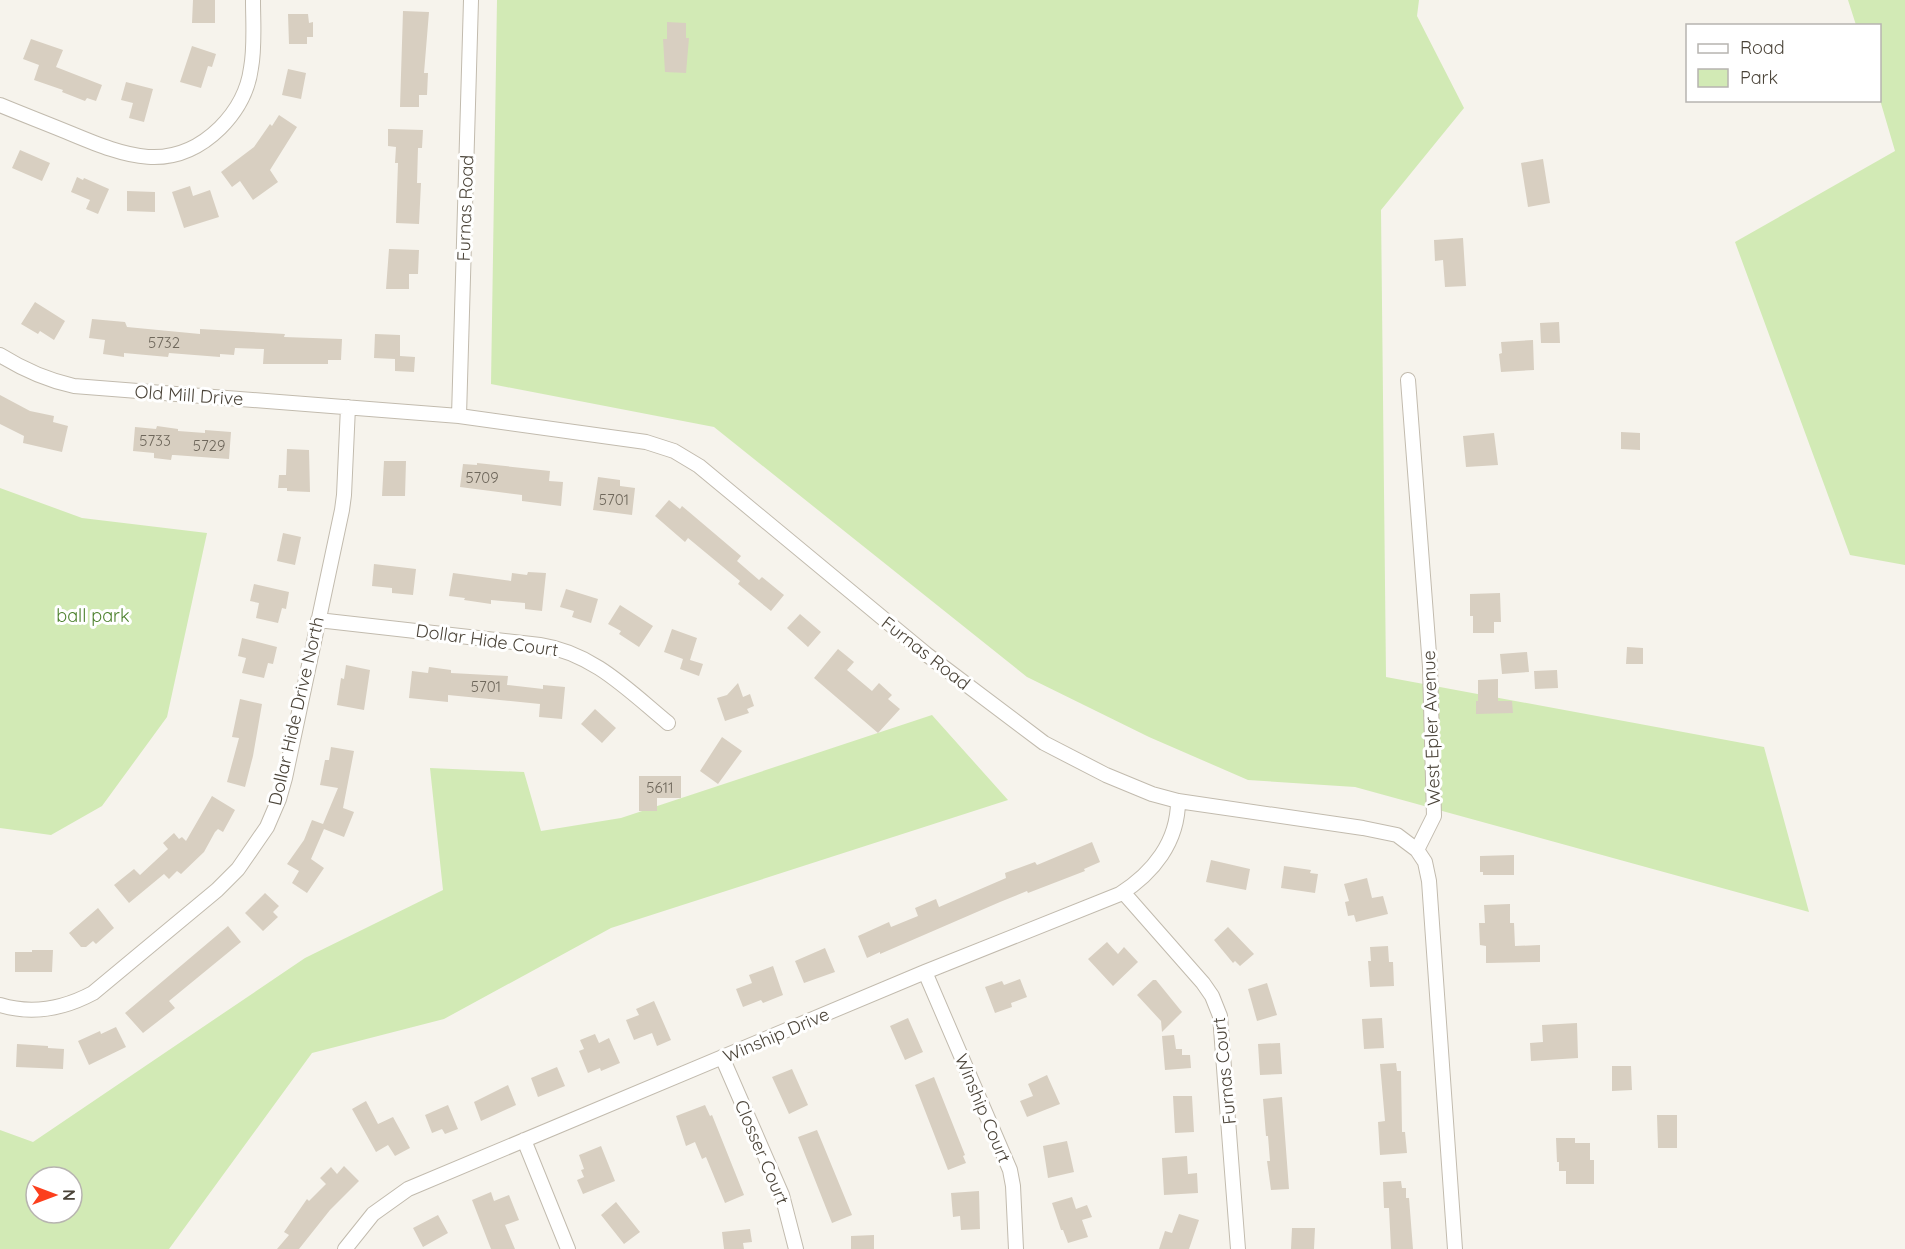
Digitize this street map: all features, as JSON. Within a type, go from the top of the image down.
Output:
[{"type":"street","points":[[0,105],[126,155],[162,156],[186,150],[197,145],[226,121],[245,90],[252,68],[253,0]]},
{"type":"street","name":"Furnas Road","points":[[459,416],[471,0]]},
{"type":"street","name":"Old Mill Drive","points":[[0,355],[31,373],[75,386],[385,410]]},
{"type":"street","name":"West Epler Avenue","points":[[1408,380],[1430,667],[1434,816],[1417,850]]},
{"type":"street","name":"Dollar Hide Drive North","points":[[0,1005],[17,1009],[40,1010],[61,1007],[93,993],[217,890],[247,858],[267,826],[279,799],[344,495],[348,407]]},
{"type":"street","name":"Furnas Road","points":[[385,410],[459,416],[631,439],[660,446],[687,458],[711,475],[926,654],[1044,742],[1106,775],[1152,794],[1178,801],[1381,831],[1397,836],[1417,850]]},
{"type":"street","name":"Dollar Hide Court","points":[[318,620],[540,645],[562,650],[583,657],[601,668],[668,723]]},
{"type":"street","name":"Winship Drive","points":[[345,1249],[373,1214],[402,1192],[925,972],[1123,892],[1152,869],[1165,851],[1175,823],[1178,801]]},
{"type":"street","points":[[1417,850],[1425,862],[1429,881],[1455,1249]]},
{"type":"street","name":"Furnas Court","points":[[1123,892],[1203,983],[1212,996],[1220,1016],[1238,1249]]},
{"type":"street","name":"Winship Court","points":[[925,972],[1010,1170],[1016,1249]]},
{"type":"street","name":"Closser Court","points":[[722,1057],[782,1195],[796,1249]]},
{"type":"street","points":[[524,1140],[568,1249]]},
{"type":"green space","points":[[497,0],[1419,0],[1417,16],[1464,108],[1381,210],[1386,677],[1764,747],[1809,912],[1355,787],[1248,780],[1149,737],[1027,677],[714,427],[491,384]]},
{"type":"green space","points":[[1848,0],[1905,0],[1905,565],[1850,555],[1735,242],[1895,151],[1881,102],[1881,24],[1856,24]]},
{"type":"green space","name":"ball park","points":[[0,488],[82,518],[207,533],[167,717],[102,806],[51,835],[0,828]]},
{"type":"green space","points":[[932,715],[1008,800],[611,928],[444,1019],[312,1053],[169,1249],[0,1249],[0,1130],[33,1142],[305,958],[443,890],[430,768],[524,772],[541,831],[621,818]]},
{"type":"building","points":[[193,0],[215,0],[215,23],[192,23]]},
{"type":"building","points":[[403,11],[429,12],[424,73],[428,73],[427,95],[419,95],[419,107],[400,107]]},
{"type":"building","points":[[288,14],[308,14],[309,23],[313,22],[313,37],[307,37],[307,44],[289,44]]},
{"type":"building","points":[[667,22],[686,23],[686,38],[689,38],[686,73],[665,72],[663,39],[667,39]]},
{"type":"building","points":[[31,39],[63,50],[56,67],[102,85],[96,101],[87,98],[85,101],[34,80],[39,65],[23,59]]},
{"type":"building","points":[[192,46],[216,54],[212,67],[208,66],[201,88],[180,82]]},
{"type":"building","points":[[288,69],[306,73],[301,99],[282,95]]},
{"type":"building","points":[[126,82],[153,89],[144,122],[129,118],[133,103],[121,100]]},
{"type":"building","points":[[279,115],[297,127],[270,170],[278,182],[253,200],[240,181],[232,187],[221,172],[254,147]]},
{"type":"building","points":[[388,129],[423,130],[422,148],[418,148],[417,183],[421,183],[419,224],[396,223],[398,163],[395,163],[396,147],[388,146]]},
{"type":"building","points":[[20,150],[50,163],[42,181],[12,168]]},
{"type":"building","points":[[1543,159],[1550,203],[1528,207],[1521,163]]},
{"type":"building","points":[[77,177],[109,189],[98,214],[86,209],[90,200],[71,192]]},
{"type":"building","points":[[190,186],[193,196],[210,190],[219,217],[184,228],[172,192]]},
{"type":"building","points":[[127,191],[155,192],[155,212],[127,211]]},
{"type":"building","points":[[1463,238],[1466,286],[1445,287],[1443,260],[1435,261],[1434,240]]},
{"type":"building","points":[[389,249],[419,250],[418,274],[409,274],[409,289],[386,289]]},
{"type":"building","points":[[35,302],[65,321],[54,340],[40,331],[38,334],[21,324]]},
{"type":"building","points":[[92,319],[125,322],[127,327],[200,334],[200,329],[285,334],[284,337],[342,339],[341,360],[328,360],[328,364],[263,364],[264,349],[235,348],[234,355],[220,354],[220,357],[169,353],[168,357],[124,353],[124,357],[103,354],[105,340],[89,338]]},
{"type":"building","points":[[1559,322],[1560,343],[1541,343],[1540,323]]},
{"type":"building","points":[[375,334],[400,335],[400,356],[415,357],[414,372],[395,371],[395,359],[374,358]]},
{"type":"building","points":[[1533,340],[1534,370],[1501,372],[1499,354],[1502,353],[1501,342]]},
{"type":"building","points":[[0,395],[30,411],[54,416],[53,422],[68,426],[62,452],[23,443],[24,436],[0,424]]},
{"type":"building","points":[[157,426],[178,429],[178,431],[231,432],[229,459],[172,455],[171,460],[154,458],[154,453],[133,451],[135,427],[156,429]]},
{"type":"building","points":[[1621,432],[1640,433],[1640,450],[1621,449]]},
{"type":"building","points":[[1494,433],[1498,465],[1466,467],[1463,436]]},
{"type":"building","points":[[287,449],[309,450],[310,492],[287,491],[287,488],[278,488],[279,475],[286,475]]},
{"type":"building","points":[[384,461],[406,461],[405,496],[382,496]]},
{"type":"building","points":[[477,463],[550,471],[549,481],[563,482],[561,506],[522,501],[522,495],[460,487],[463,464],[477,465]]},
{"type":"building","points":[[598,477],[620,480],[620,486],[635,488],[632,515],[593,510]]},
{"type":"building","points":[[669,500],[680,509],[682,506],[741,556],[737,561],[759,580],[762,577],[784,595],[771,611],[738,584],[740,581],[688,538],[685,542],[655,516]]},
{"type":"building","points":[[283,533],[301,537],[295,565],[277,561]]},
{"type":"building","points":[[374,564],[416,569],[413,595],[392,593],[392,588],[372,586]]},
{"type":"building","points":[[528,572],[546,573],[542,611],[525,609],[525,603],[491,600],[491,604],[449,596],[453,573],[511,581],[512,573],[527,575]]},
{"type":"building","points":[[254,584],[289,592],[286,609],[282,608],[278,623],[256,618],[259,603],[250,601]]},
{"type":"building","points":[[566,589],[598,599],[591,623],[572,617],[574,611],[560,607]]},
{"type":"building","points":[[1500,593],[1501,622],[1494,622],[1494,633],[1473,633],[1470,594]]},
{"type":"building","points":[[620,605],[653,626],[639,647],[619,634],[621,631],[608,624]]},
{"type":"building","points":[[800,614],[821,632],[808,647],[787,628]]},
{"type":"building","points":[[672,629],[697,638],[690,660],[703,664],[699,676],[680,669],[683,659],[664,652]]},
{"type":"building","points":[[242,638],[277,647],[273,664],[268,663],[264,678],[242,673],[246,658],[238,656]]},
{"type":"building","points":[[1627,647],[1643,648],[1643,664],[1626,664]]},
{"type":"building","points":[[838,649],[854,662],[847,670],[872,691],[879,683],[892,695],[888,699],[900,709],[878,733],[814,678]]},
{"type":"building","points":[[1527,652],[1529,672],[1502,674],[1500,654]]},
{"type":"building","points":[[346,665],[370,670],[364,710],[337,705],[341,678],[344,679]]},
{"type":"building","points":[[429,667],[451,670],[451,673],[508,676],[507,685],[543,689],[543,685],[565,687],[562,719],[539,717],[540,704],[448,695],[448,702],[409,698],[412,671],[428,673]]},
{"type":"building","points":[[1557,670],[1558,688],[1535,689],[1534,671]]},
{"type":"building","points":[[1498,679],[1498,701],[1512,701],[1513,713],[1476,714],[1478,680]]},
{"type":"building","points":[[738,683],[743,697],[750,694],[754,706],[747,709],[749,713],[725,721],[717,698],[727,695]]},
{"type":"building","points":[[240,699],[262,704],[245,787],[227,782],[239,738],[232,737]]},
{"type":"building","points":[[595,709],[616,728],[602,743],[581,724]]},
{"type":"building","points":[[722,737],[742,751],[718,784],[700,771]]},
{"type":"building","points":[[331,747],[354,751],[343,808],[354,812],[344,837],[324,829],[311,859],[324,868],[307,893],[292,883],[299,871],[287,864],[304,840],[312,820],[323,824],[338,788],[320,785],[325,760],[329,760]]},
{"type":"building","points":[[639,776],[681,776],[681,798],[657,798],[657,811],[639,811]]},
{"type":"building","points":[[212,796],[235,810],[223,832],[218,829],[215,832],[204,852],[181,874],[177,871],[169,879],[164,874],[129,903],[114,885],[134,869],[140,875],[168,849],[163,843],[174,833],[179,839],[182,837],[186,841]]},
{"type":"building","points":[[1092,842],[1100,862],[1084,869],[1085,871],[1028,893],[1027,891],[867,958],[858,936],[889,922],[891,927],[918,916],[915,908],[936,899],[939,907],[1006,878],[1005,873],[1035,862],[1037,865]]},
{"type":"building","points":[[1514,855],[1514,875],[1483,875],[1483,872],[1480,872],[1480,856]]},
{"type":"building","points":[[1211,860],[1250,869],[1246,890],[1206,882]]},
{"type":"building","points":[[1284,866],[1311,870],[1310,873],[1318,874],[1315,893],[1281,888]]},
{"type":"building","points":[[1367,878],[1372,898],[1383,896],[1388,914],[1356,922],[1354,915],[1348,916],[1345,902],[1349,901],[1344,884]]},
{"type":"building","points":[[265,893],[279,906],[273,912],[278,917],[263,931],[245,913]]},
{"type":"building","points":[[1510,904],[1510,923],[1514,923],[1515,946],[1540,945],[1540,962],[1486,963],[1486,946],[1480,945],[1479,923],[1485,923],[1484,905]]},
{"type":"building","points":[[98,908],[114,928],[96,944],[93,941],[86,947],[81,947],[69,933]]},
{"type":"building","points":[[228,926],[241,942],[169,1001],[175,1008],[143,1033],[125,1013]]},
{"type":"building","points":[[1228,927],[1254,954],[1240,966],[1235,961],[1233,963],[1214,940]]},
{"type":"building","points":[[1107,942],[1118,954],[1124,947],[1138,962],[1113,986],[1088,959]]},
{"type":"building","points":[[1388,946],[1389,962],[1393,962],[1394,986],[1370,987],[1368,961],[1371,961],[1370,947]]},
{"type":"building","points":[[825,948],[835,972],[804,983],[795,961]]},
{"type":"building","points":[[32,950],[53,950],[52,972],[15,972],[15,952],[32,952]]},
{"type":"building","points":[[773,966],[783,995],[763,1003],[761,1000],[743,1007],[736,989],[752,983],[749,975]]},
{"type":"building","points":[[1020,979],[1027,997],[1011,1003],[1012,1007],[995,1013],[985,987],[1002,981],[1004,985]]},
{"type":"building","points":[[1153,980],[1156,980],[1182,1012],[1162,1032],[1161,1021],[1137,995]]},
{"type":"building","points":[[1267,983],[1277,1015],[1257,1021],[1248,989]]},
{"type":"building","points":[[654,1001],[671,1040],[657,1046],[652,1033],[634,1040],[626,1020],[639,1015],[636,1009]]},
{"type":"building","points":[[908,1018],[923,1052],[905,1060],[890,1026]]},
{"type":"building","points":[[1382,1018],[1384,1048],[1364,1049],[1362,1019]]},
{"type":"building","points":[[1577,1023],[1578,1058],[1531,1061],[1530,1043],[1543,1042],[1542,1025]]},
{"type":"building","points":[[116,1027],[126,1047],[89,1065],[78,1041]]},
{"type":"building","points":[[595,1034],[599,1043],[609,1038],[620,1063],[601,1071],[600,1068],[588,1073],[579,1051],[584,1049],[580,1040]]},
{"type":"building","points":[[1174,1035],[1176,1049],[1182,1049],[1182,1055],[1190,1055],[1191,1068],[1165,1070],[1162,1036]]},
{"type":"building","points":[[1280,1043],[1282,1074],[1260,1075],[1258,1044]]},
{"type":"building","points":[[17,1044],[64,1049],[63,1069],[16,1067]]},
{"type":"building","points":[[1396,1063],[1397,1071],[1401,1071],[1402,1132],[1405,1132],[1407,1153],[1380,1155],[1378,1122],[1385,1121],[1380,1064]]},
{"type":"building","points":[[1612,1066],[1631,1066],[1632,1090],[1612,1091]]},
{"type":"building","points":[[557,1067],[565,1086],[538,1097],[531,1078]]},
{"type":"building","points":[[792,1069],[808,1105],[789,1114],[772,1077]]},
{"type":"building","points":[[1047,1075],[1060,1104],[1027,1117],[1020,1101],[1033,1096],[1028,1084]]},
{"type":"building","points":[[934,1077],[965,1155],[963,1156],[966,1163],[948,1170],[915,1085]]},
{"type":"building","points":[[508,1085],[516,1105],[481,1121],[474,1102]]},
{"type":"building","points":[[1173,1096],[1192,1096],[1194,1132],[1175,1133]]},
{"type":"building","points":[[1282,1097],[1289,1189],[1271,1190],[1263,1099]]},
{"type":"building","points":[[366,1101],[378,1124],[393,1117],[410,1148],[395,1156],[388,1145],[376,1152],[352,1109]]},
{"type":"building","points":[[448,1105],[458,1129],[445,1134],[442,1129],[432,1133],[425,1115]]},
{"type":"building","points":[[705,1105],[710,1116],[712,1115],[744,1195],[725,1203],[706,1157],[702,1159],[695,1142],[686,1146],[676,1116]]},
{"type":"building","points":[[1657,1115],[1677,1115],[1677,1148],[1658,1148]]},
{"type":"building","points":[[817,1130],[852,1215],[832,1223],[798,1137]]},
{"type":"building","points":[[1556,1138],[1575,1138],[1575,1143],[1590,1143],[1590,1160],[1594,1160],[1594,1184],[1566,1184],[1566,1171],[1559,1171],[1559,1162],[1557,1162]]},
{"type":"building","points":[[1067,1141],[1074,1172],[1048,1178],[1043,1146]]},
{"type":"building","points":[[601,1146],[615,1181],[583,1194],[577,1180],[584,1177],[579,1155]]},
{"type":"building","points":[[1187,1156],[1188,1174],[1197,1173],[1198,1193],[1164,1195],[1162,1158]]},
{"type":"building","points":[[344,1166],[359,1181],[330,1210],[299,1249],[277,1249],[289,1235],[284,1232],[307,1199],[309,1201],[326,1184],[320,1178],[331,1167],[337,1174]]},
{"type":"building","points":[[1401,1181],[1402,1188],[1406,1188],[1406,1198],[1409,1198],[1413,1249],[1391,1249],[1389,1208],[1384,1208],[1383,1182]]},
{"type":"building","points":[[979,1191],[980,1229],[961,1230],[960,1216],[953,1217],[951,1193]]},
{"type":"building","points":[[491,1192],[494,1201],[509,1195],[519,1220],[505,1225],[515,1249],[491,1249],[472,1200]]},
{"type":"building","points":[[1072,1197],[1076,1209],[1087,1205],[1092,1217],[1082,1220],[1088,1237],[1068,1243],[1052,1203]]},
{"type":"building","points":[[616,1202],[640,1232],[624,1244],[601,1215]]},
{"type":"building","points":[[1179,1214],[1199,1220],[1189,1249],[1159,1249],[1165,1231],[1172,1233]]},
{"type":"building","points":[[438,1215],[448,1233],[423,1247],[413,1228]]},
{"type":"building","points":[[1292,1228],[1315,1228],[1314,1249],[1291,1249]]},
{"type":"building","points":[[750,1229],[752,1242],[743,1243],[744,1249],[724,1249],[722,1232]]},
{"type":"building","points":[[874,1235],[874,1249],[851,1249],[851,1236]]}]
